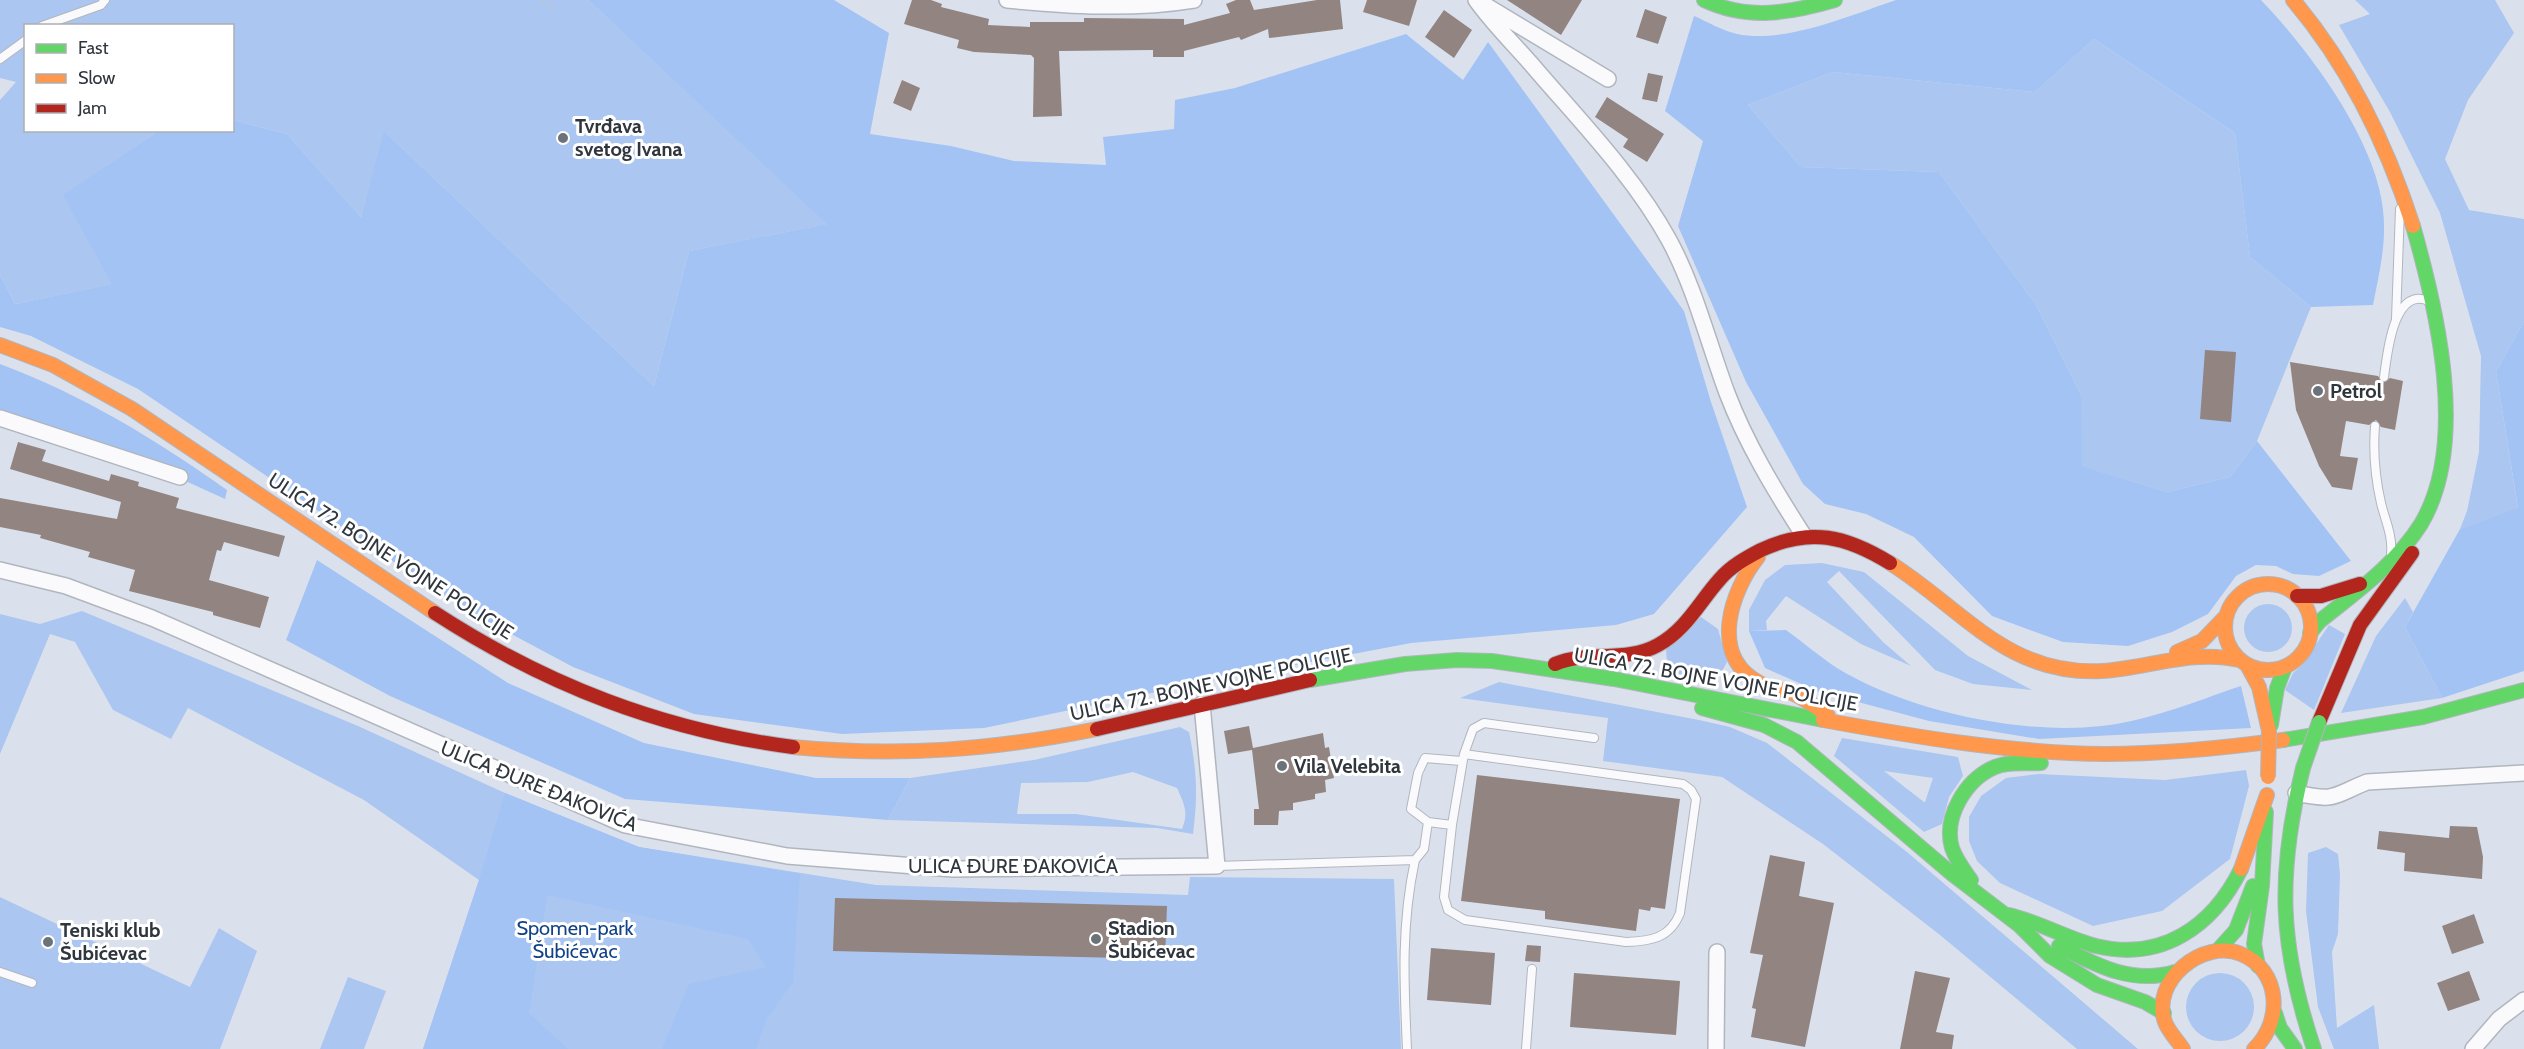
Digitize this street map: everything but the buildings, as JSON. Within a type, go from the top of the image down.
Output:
[{"type":"main road","points":[[1704,0],[1715,6],[1743,14],[1769,15],[1798,11],[1835,0]]},
{"type":"main road","points":[[2293,0],[2335,54],[2368,116],[2413,216],[2433,303],[2444,392],[2445,449],[2438,487],[2404,566],[2369,608],[2358,627],[2319,722],[2296,794],[2284,867],[2285,938],[2296,1001],[2314,1049]]},
{"type":"main road","name":"ULICA 72. BOJNE VOJNE POLICIJE","points":[[0,345],[30,354],[140,414],[465,633],[570,689],[641,715],[704,732],[800,750],[855,754],[911,753],[1047,739],[1344,674],[1429,663],[1498,661],[1549,668],[1950,740],[2074,753],[2172,753],[2246,746],[2427,717],[2524,690]]},
{"type":"main road","points":[[1549,668],[1561,661],[1573,658],[1638,654],[1658,646],[1691,618],[1716,581],[1730,568],[1762,552],[1804,536],[1823,537],[1856,544],[1879,555],[1905,571],[1972,630],[1997,646],[2023,658],[2083,671],[2115,670],[2150,663],[2210,656],[2270,670],[2285,666],[2303,653],[2310,633],[2320,621],[2388,564],[2406,546],[2424,519]]},
{"type":"main road","points":[[1762,552],[1738,584],[1731,603],[1728,628],[1733,650],[1744,671],[1756,681],[1802,698],[1834,720]]},
{"type":"main road","points":[[2150,663],[2202,641],[2227,615],[2234,601],[2244,592],[2256,586],[2278,586],[2297,596],[2321,596],[2369,581]]},
{"type":"main road","points":[[2297,596],[2307,611],[2310,633]]},
{"type":"main road","points":[[2227,615],[2226,635],[2230,648],[2259,687],[2269,731]]},
{"type":"main road","points":[[2285,666],[2277,688],[2269,731],[2262,886],[2254,944],[2258,966],[2272,988],[2275,1013],[2280,1028],[2295,1049]]},
{"type":"main road","points":[[1664,687],[1691,705],[1764,725],[1789,736],[1820,759],[1952,874],[1981,894],[2020,926],[2035,943],[2074,973],[2097,985],[2145,1002],[2164,1013]]},
{"type":"main road","points":[[1981,894],[1957,861],[1951,843],[1954,814],[1967,789],[1993,768],[2012,762],[2053,761],[2074,753]]},
{"type":"main road","points":[[2005,914],[2029,919],[2086,943],[2107,948],[2147,947],[2183,936],[2210,918],[2224,901],[2248,852],[2267,795]]},
{"type":"main road","points":[[2218,950],[2231,939],[2238,927],[2264,851]]},
{"type":"main road","points":[[2020,926],[2085,959],[2120,973],[2152,979],[2175,972],[2194,956],[2218,950],[2233,952],[2258,966]]},
{"type":"main road","points":[[2175,972],[2166,992],[2164,1013],[2168,1028],[2183,1049]]},
{"type":"main road","points":[[2254,1049],[2270,1029],[2275,1013]]},
{"type":"street","points":[[1007,0],[1089,6],[1158,6],[1194,0]]},
{"type":"street","points":[[1477,0],[1608,79]]},
{"type":"street","points":[[1477,0],[1495,26],[1530,63],[1610,158],[1648,207],[1668,238],[1682,266],[1728,395],[1766,475],[1804,536]]},
{"type":"street","points":[[0,418],[180,477]]},
{"type":"street","name":"ULICA ĐURE ĐAKOVIĆA","points":[[0,570],[66,586],[152,618],[625,825],[787,856],[953,870],[1217,866]]},
{"type":"street","points":[[1202,704],[1217,866]]},
{"type":"street","points":[[2296,794],[2336,798],[2367,782],[2524,773]]},
{"type":"street","points":[[1716,1049],[1717,952]]},
{"type":"street","points":[[2473,1049],[2499,1019],[2524,1000]]},
{"type":"lane","points":[[48,24],[101,5],[105,0]]},
{"type":"lane","points":[[0,59],[24,41]]},
{"type":"lane","points":[[2384,377],[2396,319],[2400,184]]},
{"type":"lane","points":[[2396,319],[2410,301],[2418,298],[2433,303]]},
{"type":"lane","points":[[2375,426],[2373,449],[2376,475],[2392,546],[2388,564]]},
{"type":"lane","points":[[1452,825],[1428,822],[1411,809],[1418,773],[1425,758],[1462,758],[1683,784],[1691,790],[1696,799],[1680,913],[1675,925],[1665,935],[1649,941],[1626,942],[1465,920],[1448,910],[1444,897],[1452,825],[1462,758],[1473,729],[1484,723],[1594,738]]},
{"type":"lane","points":[[1407,1049],[1402,957],[1407,899],[1415,860],[1424,849],[1428,822]]},
{"type":"lane","points":[[1217,866],[1415,860]]},
{"type":"lane","points":[[1526,1049],[1532,969]]},
{"type":"lane","points":[[0,972],[32,983]]},
{"type":"path","points":[[543,0],[556,9]]},
{"type":"green space","points":[[0,0],[588,0],[828,224],[689,251],[654,386],[385,132],[361,217],[287,134],[234,120],[234,24],[24,24],[24,132],[157,132],[64,195],[113,284],[15,304],[0,275],[0,100],[16,82],[0,78]]},
{"type":"green space","points":[[2355,0],[2495,0],[2514,33],[2468,100],[2445,159],[2469,210],[2524,219],[2524,321],[2496,372],[2518,509],[2460,529],[2467,511],[2479,452],[2481,356],[2440,213],[2390,112],[2339,25],[2370,14]]},
{"type":"green space","points":[[2094,39],[2235,133],[2250,257],[2311,307],[2257,441],[2230,477],[2167,492],[2081,466],[2081,395],[2036,305],[1939,172],[1801,167],[1748,105],[1833,72],[2035,92]]},
{"type":"green space","points":[[1822,563],[1864,572],[1968,656],[2032,690],[1973,684],[1935,670],[1839,571],[1827,582],[1883,642],[1911,666],[1861,644],[1786,596],[1766,621],[1767,630],[1749,631],[1749,610],[1765,580],[1785,565]]},
{"type":"green space","points":[[2405,598],[2413,612],[2405,627],[2442,698],[2341,713],[2376,636]]},
{"type":"green space","points":[[2268,604],[2285,611],[2292,628],[2285,645],[2268,652],[2251,645],[2244,628],[2251,611]]},
{"type":"green space","points":[[82,611],[358,726],[505,793],[639,847],[876,885],[1188,895],[1190,877],[1394,879],[1401,1049],[423,1049],[479,880],[364,800],[188,708],[171,739],[113,710],[75,642],[50,634],[0,754],[0,614],[40,624]]},
{"type":"green space","points":[[1701,617],[1718,629],[1727,662],[1717,681],[1668,672],[1666,649]]},
{"type":"green space","points":[[2329,625],[2345,634],[2314,710],[2285,690],[2293,673],[2302,665]]},
{"type":"green space","points":[[1499,682],[1730,727],[1767,743],[1907,852],[2138,1049],[2077,1049],[1940,935],[1823,844],[1722,777],[1603,761],[1608,718],[1460,698]]},
{"type":"green space","points":[[1180,727],[1189,732],[1194,759],[1196,807],[1193,834],[1157,828],[888,820],[910,778],[1034,760]],"holes":[[[1133,772],[1177,788],[1184,804],[1182,829],[1076,814],[1017,814],[1021,783],[1088,782]]]},
{"type":"green space","points":[[1842,738],[1958,757],[1963,776],[1949,797],[1942,824],[1924,832],[1834,756]],"holes":[[[1884,771],[1933,778],[1924,802]]]},
{"type":"green space","points":[[2246,770],[2249,786],[2230,859],[2162,911],[2093,926],[2000,883],[1977,861],[1969,841],[1969,817],[1981,796],[2006,778],[2039,774],[2165,780]]},
{"type":"green space","points":[[2326,847],[2338,854],[2340,874],[2338,934],[2332,952],[2337,1028],[2374,1005],[2379,1049],[2334,1049],[2318,1007],[2306,911],[2308,853]]},
{"type":"green space","name":"Teniski klub Šubićevac","points":[[0,897],[190,987],[219,928],[257,951],[220,1049],[0,1049]]},
{"type":"green space","points":[[2220,973],[2233,975],[2244,983],[2252,994],[2254,1007],[2252,1020],[2244,1031],[2233,1039],[2220,1041],[2207,1039],[2196,1031],[2188,1020],[2186,1007],[2188,994],[2196,983],[2207,975]]},
{"type":"green space","points":[[348,977],[386,991],[364,1049],[320,1049]]},
{"type":"shaded area","points":[[588,0],[834,0],[889,33],[870,134],[951,146],[1014,161],[1106,165],[1103,137],[1174,129],[1175,100],[1235,88],[1406,34],[1463,80],[1488,42],[1684,311],[1711,402],[1747,507],[1654,614],[1616,625],[1411,643],[1195,684],[984,728],[842,734],[694,714],[573,667],[459,606],[138,389],[31,336],[0,327],[0,275],[15,304],[112,284],[63,195],[157,132],[234,132],[234,120],[287,134],[361,217],[384,131],[654,386],[689,251],[827,224]]},
{"type":"shaded area","points":[[1896,0],[2261,0],[2299,44],[2319,70],[2354,126],[2378,183],[2383,210],[2384,234],[2373,305],[2311,307],[2250,257],[2235,133],[2094,39],[2035,92],[1833,72],[1748,105],[1801,167],[1939,172],[2036,305],[2081,395],[2082,466],[2167,492],[2230,477],[2257,441],[2351,561],[2319,576],[2293,574],[2276,566],[2256,565],[2236,576],[2208,614],[2172,632],[2128,646],[2063,642],[1992,616],[1914,537],[1866,514],[1825,504],[1803,484],[1746,382],[1678,226],[1703,141],[1665,111],[1694,16],[1737,34],[1776,35],[1797,32],[1839,20]]},
{"type":"shaded area","points":[[2524,321],[2524,671],[2442,698],[2405,627],[2460,529],[2518,508],[2496,372]]},
{"type":"shaded area","points":[[0,364],[89,404],[145,436],[227,490],[225,499],[146,463],[0,413]]},
{"type":"shaded area","points":[[317,560],[508,683],[644,743],[816,778],[910,778],[888,820],[625,799],[390,696],[286,640]]},
{"type":"shaded area","points":[[1786,630],[1837,668],[1865,683],[1930,708],[1965,716],[2035,727],[2101,726],[2155,715],[2241,686],[2251,728],[2039,739],[1929,721],[1817,691],[1765,668],[1749,631]]},
{"type":"shaded area","name":"Spomen-park Šubićevac","points":[[505,793],[639,847],[800,874],[793,982],[767,1018],[756,1049],[662,1049],[689,984],[766,967],[748,939],[547,895],[529,1013],[568,1049],[423,1049]]},
{"type":"traffic: fast","points":[[1704,0],[1720,7],[1753,13],[1785,11],[1835,0]]},
{"type":"traffic: fast","points":[[2310,633],[2320,621],[2375,577],[2400,552],[2421,524],[2435,492],[2443,456],[2446,417],[2444,376],[2431,297],[2413,226]]},
{"type":"traffic: fast","points":[[1310,680],[1405,664],[1457,660],[1492,661],[1614,679],[1823,720]]},
{"type":"traffic: fast","points":[[2271,725],[2277,688],[2285,667]]},
{"type":"traffic: fast","points":[[2283,740],[2423,717],[2524,690]]},
{"type":"traffic: fast","points":[[1702,708],[1764,725],[1797,742],[1952,874],[2020,926],[2050,956],[2097,985],[2145,1002],[2164,1013]]},
{"type":"traffic: fast","points":[[2303,768],[2319,722]]},
{"type":"traffic: fast","points":[[1971,880],[1956,857],[1950,836],[1951,824],[1959,800],[1975,780],[1995,767],[2012,763],[2041,763]]},
{"type":"traffic: fast","points":[[2303,768],[2289,842],[2286,909],[2288,942],[2294,976],[2314,1049]]},
{"type":"traffic: fast","points":[[2258,966],[2254,944],[2262,886],[2266,812]]},
{"type":"traffic: fast","points":[[2009,915],[2096,946],[2120,950],[2143,949],[2164,944],[2200,923],[2216,907],[2241,869]]},
{"type":"traffic: fast","points":[[2218,950],[2236,930],[2253,886]]},
{"type":"traffic: fast","points":[[2059,946],[2115,971],[2144,976],[2175,972]]},
{"type":"traffic: fast","points":[[2275,1013],[2280,1028],[2295,1049]]},
{"type":"traffic: slow","points":[[2293,0],[2331,51],[2364,107],[2391,166],[2413,226]]},
{"type":"traffic: slow","points":[[0,345],[53,365],[132,409],[435,613]]},
{"type":"traffic: slow","points":[[1758,557],[1748,571],[1733,604],[1729,640],[1734,656],[1743,670],[1758,682],[1794,694],[1828,716]]},
{"type":"traffic: slow","points":[[1890,563],[1988,636],[2012,651],[2039,663],[2069,670],[2102,671],[2187,658],[2222,657],[2239,660]]},
{"type":"traffic: slow","points":[[2268,584],[2292,591],[2304,603],[2311,627],[2304,651],[2292,663],[2268,670],[2244,663],[2232,651],[2225,627],[2232,603],[2244,591],[2268,584]]},
{"type":"traffic: slow","points":[[2177,652],[2202,641],[2227,615]]},
{"type":"traffic: slow","points":[[2247,665],[2259,687],[2269,731]]},
{"type":"traffic: slow","points":[[1823,720],[1963,743],[2069,753],[2172,752],[2283,740]]},
{"type":"traffic: slow","points":[[793,747],[871,751],[946,750],[1021,742],[1097,729]]},
{"type":"traffic: slow","points":[[2268,777],[2269,731]]},
{"type":"traffic: slow","points":[[2241,869],[2267,795]]},
{"type":"traffic: slow","points":[[2183,1049],[2165,1022],[2162,1007],[2165,992],[2172,978],[2196,958],[2211,952],[2226,951],[2241,954],[2254,962],[2264,972],[2270,984],[2273,997],[2270,1025],[2254,1049]]},
{"type":"traffic: jam","points":[[1555,664],[1581,658],[1633,654],[1658,645],[1685,623],[1724,574],[1755,553],[1779,543],[1812,537],[1827,538],[1858,546],[1890,563]]},
{"type":"traffic: jam","points":[[2319,722],[2360,625],[2412,553]]},
{"type":"traffic: jam","points":[[2297,596],[2321,596],[2360,584]]},
{"type":"traffic: jam","points":[[435,613],[519,662],[606,701],[697,729],[793,747]]},
{"type":"traffic: jam","points":[[1097,729],[1310,680]]},
{"type":"place","name":"Tvrđava svetog Ivana","points":[[563,138]]},
{"type":"place","name":"Petrol","points":[[2318,391]]},
{"type":"place","name":"Vila Velebita","points":[[1282,766]]},
{"type":"place","name":"Stadion Šubićevac","points":[[1096,939]]},
{"type":"place","name":"Teniski klub Šubićevac","points":[[48,942]]}]
